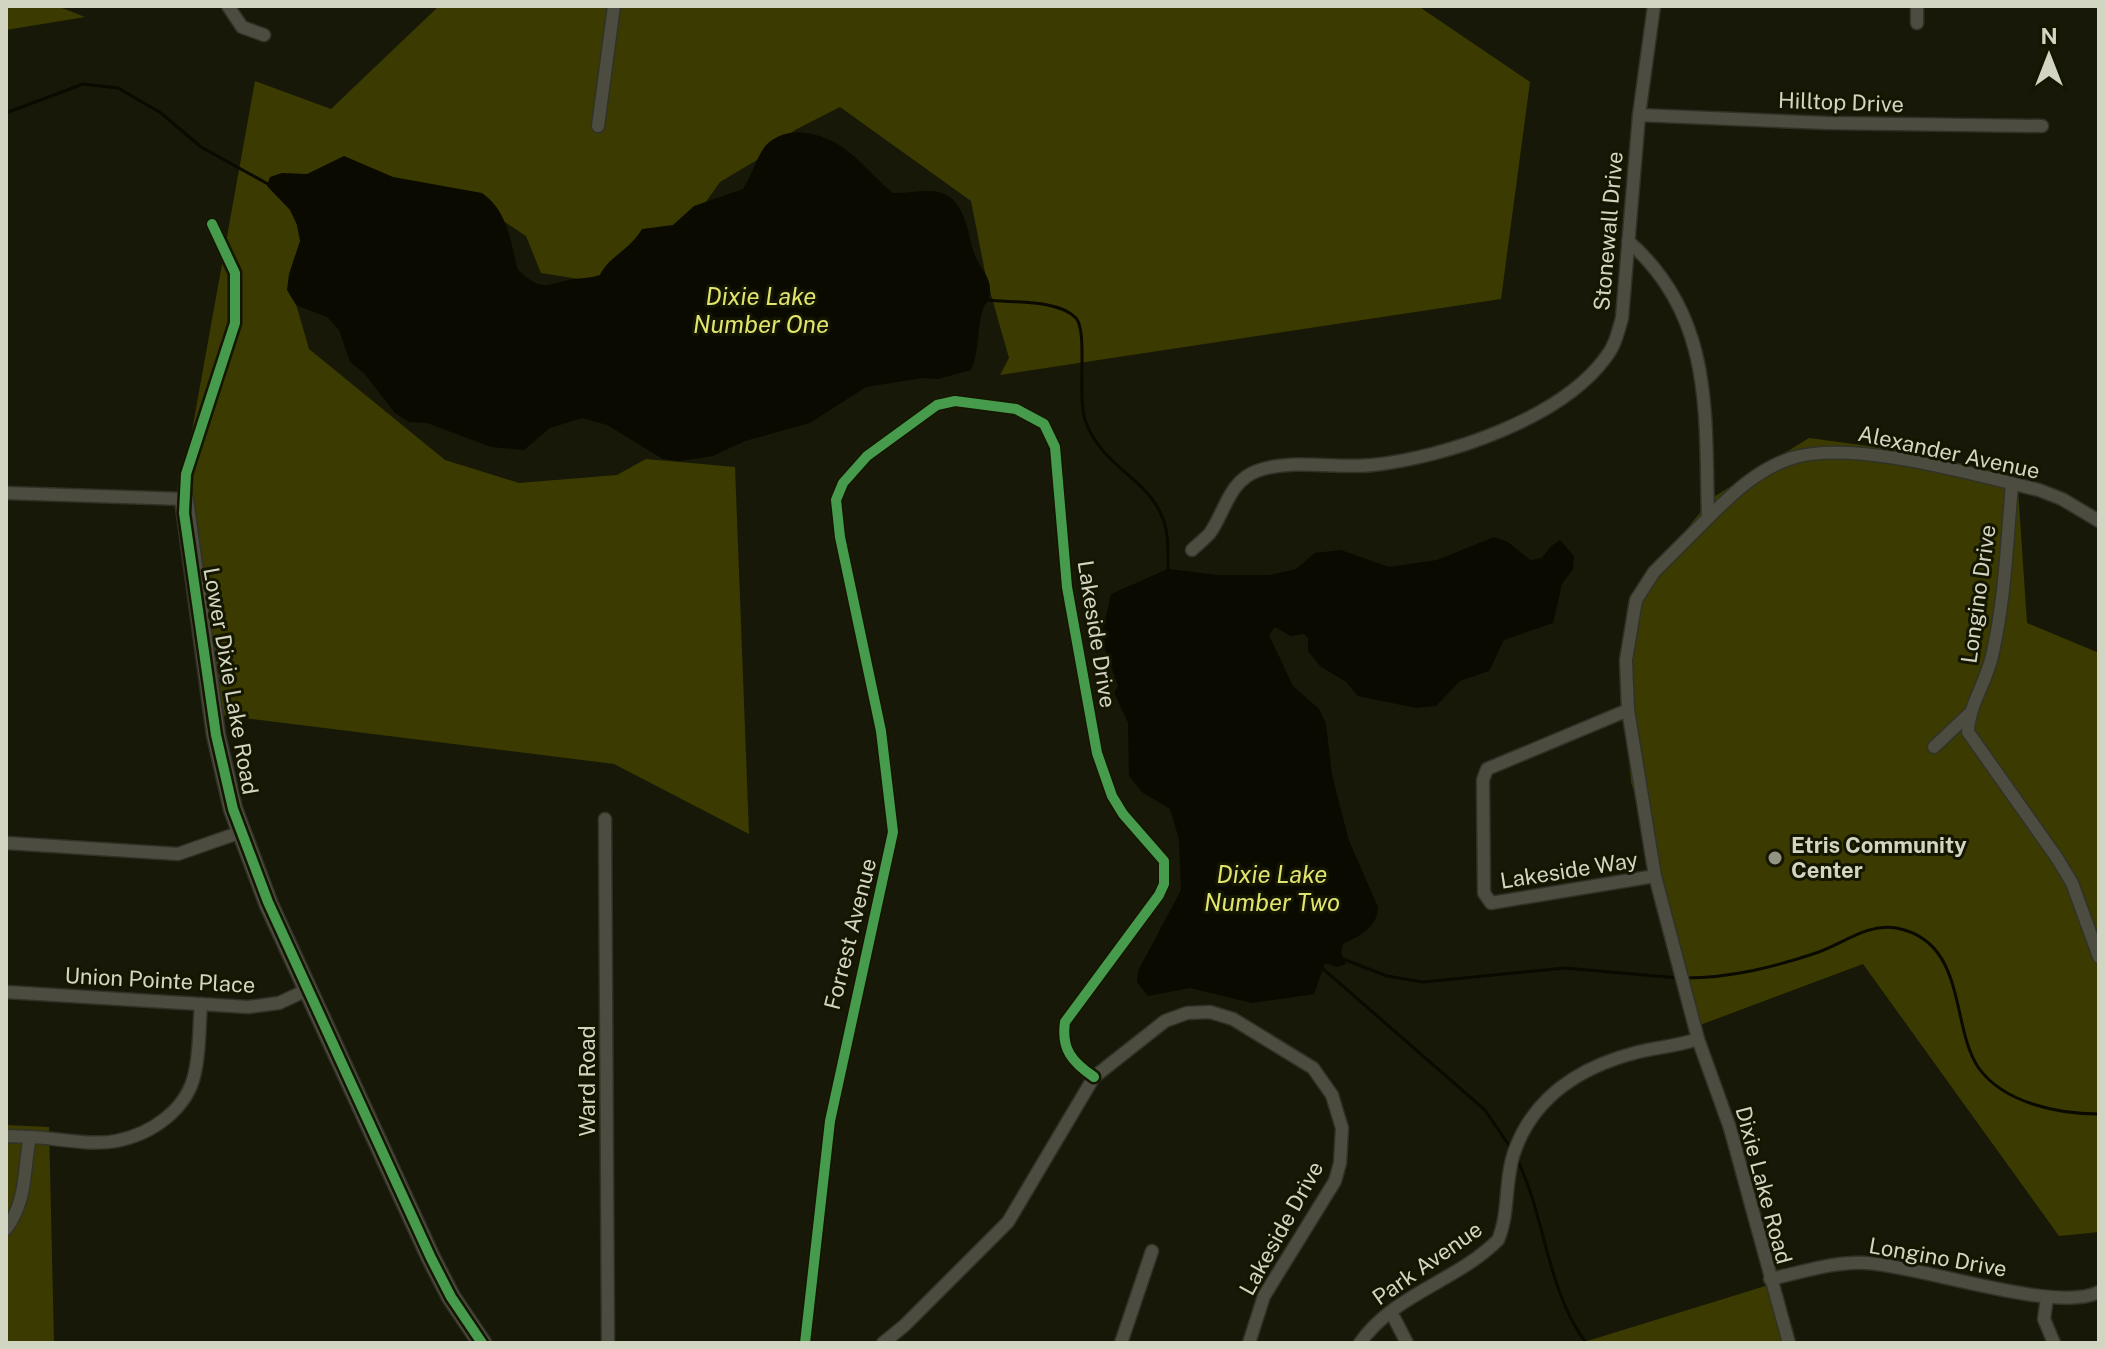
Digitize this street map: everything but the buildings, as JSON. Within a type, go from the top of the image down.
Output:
[{"type":"street","points":[[228,6],[242,27],[264,35]]},
{"type":"street","points":[[598,126],[614,6]]},
{"type":"street","name":"Stonewall Drive","points":[[1192,550],[1209,533],[1235,486],[1257,471],[1406,460],[1519,424],[1549,409],[1598,368],[1614,343],[1622,318],[1639,115],[1654,6]]},
{"type":"street","points":[[1917,6],[1917,23]]},
{"type":"street","name":"Hilltop Drive","points":[[1639,115],[1827,123],[2042,126]]},
{"type":"street","name":"Lower Dixie Lake Road","points":[[212,224],[235,273],[235,323],[186,474],[184,499],[216,735],[241,832],[269,905],[431,1258],[451,1297],[482,1343]]},
{"type":"street","points":[[1628,241],[1667,281],[1692,334],[1705,409],[1708,518],[1654,572],[1636,600],[1626,660],[1628,710],[1655,876],[1698,1039]]},
{"type":"street","name":"Lakeside Drive","points":[[840,537],[836,500],[843,483],[867,456],[937,405],[955,401],[1016,409],[1044,424],[1055,447],[1067,587],[1097,753],[1112,796],[1137,830],[1159,852],[1166,872],[1159,895],[1065,1022],[1063,1037],[1067,1054],[1076,1066],[1094,1077],[1165,1021],[1187,1013],[1210,1012],[1233,1019],[1301,1057],[1332,1095],[1342,1137],[1335,1181],[1264,1296],[1249,1343]]},
{"type":"street","name":"Alexander Avenue","points":[[1708,518],[1763,471],[1791,458],[1822,452],[1864,453],[2012,484],[2062,499],[2099,521]]},
{"type":"street","name":"Longino Drive","points":[[1969,714],[1993,654],[2012,484]]},
{"type":"street","points":[[6,493],[184,499]]},
{"type":"street","name":"Forrest Avenue","points":[[805,1343],[830,1121],[893,832],[881,731],[840,537]]},
{"type":"street","name":"Lakeside Way","points":[[1628,710],[1487,769],[1483,780],[1484,893],[1491,903],[1655,876]]},
{"type":"street","points":[[1934,747],[1969,714]]},
{"type":"street","points":[[1969,714],[1968,732],[1973,743],[2072,883],[2099,957]]},
{"type":"street","name":"Ward Road","points":[[605,819],[608,1343]]},
{"type":"street","points":[[6,843],[178,854],[241,832]]},
{"type":"street","name":"Union Pointe Place","points":[[6,992],[248,1007],[279,1003],[309,989]]},
{"type":"street","points":[[6,1136],[115,1141],[150,1129],[172,1113],[187,1096],[195,1073],[201,1004]]},
{"type":"street","name":"Dixie Lake Road","points":[[1698,1039],[1730,1128],[1789,1343]]},
{"type":"street","name":"Park Avenue","points":[[1360,1343],[1370,1329],[1391,1312],[1498,1240],[1504,1227],[1507,1184],[1515,1151],[1529,1120],[1551,1093],[1612,1060],[1698,1039]]},
{"type":"street","points":[[883,1343],[1008,1222],[1094,1077]]},
{"type":"street","points":[[6,1229],[18,1212],[26,1185],[30,1137]]},
{"type":"street","points":[[1121,1343],[1152,1251]]},
{"type":"street","name":"Longino Drive","points":[[1770,1279],[1866,1263],[2047,1298],[2086,1298],[2099,1292]]},
{"type":"street","points":[[2047,1298],[2044,1319],[2054,1343]]},
{"type":"street","points":[[1391,1312],[1407,1343]]},
{"type":"shaded area","points":[[6,6],[57,6],[85,17],[6,30]]},
{"type":"shaded area","points":[[439,6],[1421,8],[1530,82],[1501,299],[1000,375],[1009,358],[986,277],[971,201],[840,107],[795,130],[757,160],[720,182],[698,213],[623,273],[585,280],[541,273],[526,236],[481,206],[294,297],[309,349],[445,460],[519,483],[617,475],[646,459],[735,467],[749,834],[614,764],[203,713],[182,486],[255,81],[331,109]]},
{"type":"shaded area","points":[[1809,438],[1914,452],[2018,489],[2027,623],[2099,653],[2099,1232],[2059,1236],[1863,964],[1692,1028],[1661,879],[1631,782],[1624,700],[1645,580],[1712,498]]},
{"type":"shaded area","points":[[6,1125],[49,1127],[54,1343],[6,1343]]},
{"type":"shaded area","points":[[1775,1283],[1788,1343],[1581,1343]]},
{"type":"water","name":"Dixie Lake Number One","points":[[796,132],[813,134],[839,145],[893,193],[942,193],[957,204],[990,287],[971,370],[938,379],[922,378],[866,387],[810,423],[745,441],[713,456],[680,461],[663,459],[607,425],[582,418],[550,428],[524,450],[491,447],[427,423],[409,422],[395,413],[364,373],[350,362],[339,330],[327,317],[296,305],[287,290],[300,241],[297,225],[290,210],[267,186],[270,177],[282,173],[307,174],[344,156],[393,177],[482,193],[503,218],[518,270],[533,282],[550,285],[600,275],[642,229],[673,225],[694,206],[743,189],[766,145],[773,139]]},
{"type":"water","name":"Dixie Lake Number Two","points":[[1494,537],[1508,542],[1530,560],[1542,558],[1560,540],[1574,556],[1573,569],[1562,584],[1553,623],[1504,640],[1489,671],[1460,681],[1436,706],[1416,708],[1358,696],[1346,682],[1320,666],[1308,651],[1308,638],[1304,634],[1291,636],[1275,627],[1269,635],[1293,686],[1319,709],[1326,724],[1332,775],[1349,841],[1378,907],[1371,925],[1343,944],[1341,953],[1346,964],[1337,967],[1325,963],[1314,994],[1252,1003],[1190,988],[1148,996],[1137,982],[1138,971],[1181,890],[1179,839],[1170,809],[1142,792],[1129,776],[1128,723],[1114,693],[1118,686],[1101,638],[1111,594],[1168,569],[1218,575],[1270,575],[1296,569],[1315,553],[1341,550],[1389,567],[1437,560]]},
{"type":"waterway","points":[[6,113],[83,84],[118,88],[161,113],[201,147],[268,184]]},
{"type":"waterway","points":[[987,300],[1047,305],[1076,318],[1081,336],[1085,420],[1101,449],[1154,501],[1167,534],[1168,569]]},
{"type":"waterway","points":[[1685,978],[1736,974],[1768,967],[1816,953],[1865,931],[1896,928],[1919,936],[1935,949],[1946,966],[1969,1049],[1978,1067],[1989,1079],[2002,1090],[2032,1104],[2066,1112],[2099,1114]]},
{"type":"waterway","points":[[1343,959],[1387,976],[1423,982],[1565,968],[1678,978]]},
{"type":"waterway","points":[[1321,967],[1485,1110],[1510,1147]]},
{"type":"waterway","points":[[1516,1157],[1534,1204],[1562,1300],[1586,1343]]},
{"type":"cycle path","points":[[212,224],[235,273],[235,323],[186,474],[184,513],[216,735],[233,809],[268,902],[431,1258],[451,1297],[482,1343]]},
{"type":"cycle path","points":[[805,1343],[830,1121],[893,832],[881,731],[840,537],[836,500],[843,483],[867,456],[937,405],[955,401],[1016,409],[1044,424],[1055,447],[1067,587],[1097,753],[1112,796],[1123,814],[1164,861],[1164,884],[1159,895],[1065,1022],[1065,1040],[1070,1054],[1094,1077]]},
{"type":"place","name":"Etris Community Center","points":[[1775,858]]}]
